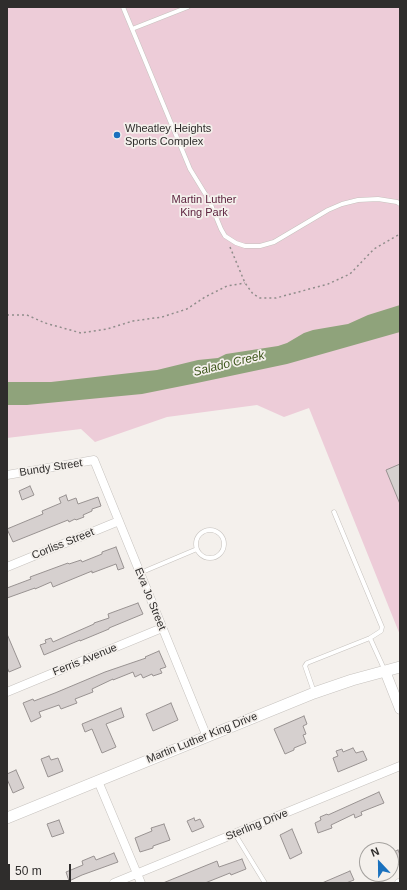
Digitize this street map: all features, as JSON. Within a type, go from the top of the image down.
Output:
[{"type":"main road","name":"Martin Luther King Drive","points":[[7,818],[314,692],[400,667]]},
{"type":"street","name":"Bundy Street","points":[[7,475],[94,460]]},
{"type":"street","name":"Eva Jo Street","points":[[94,460],[207,737]]},
{"type":"street","name":"Corliss Street","points":[[7,567],[119,521]]},
{"type":"street","name":"Ferris Avenue","points":[[7,692],[162,628]]},
{"type":"street","points":[[385,671],[400,709]]},
{"type":"street","name":"Sterling Drive","points":[[114,883],[400,766]]},
{"type":"street","points":[[98,780],[141,883]]},
{"type":"lane","points":[[123,7],[190,168],[209,200],[225,236],[236,243],[245,246],[260,246],[274,242],[328,210],[342,204],[358,200],[378,199],[397,202],[400,204]]},
{"type":"lane","points":[[132,29],[188,7]]},
{"type":"lane","points":[[314,692],[305,666],[307,663],[370,638],[381,632],[382,627],[334,512]]},
{"type":"lane","points":[[214,530],[222,535],[224,540],[223,549],[217,556],[208,558],[203,556],[197,549],[196,545],[198,536],[205,531],[214,530]]},
{"type":"lane","points":[[140,573],[197,549]]},
{"type":"lane","points":[[370,638],[385,671]]},
{"type":"lane","points":[[235,834],[265,883]]},
{"type":"path","points":[[225,236],[244,283],[253,294],[260,298],[276,298],[328,284],[350,274],[374,249],[400,234]]},
{"type":"path","points":[[7,315],[27,315],[45,323],[82,332],[107,329],[133,321],[162,316],[187,309],[205,297],[227,286],[244,283]]},
{"type":"green space","name":"Martin Luther King Park","points":[[7,7],[400,7],[400,635],[309,408],[284,417],[257,405],[167,417],[95,442],[81,429],[7,438]]},
{"type":"water","name":"Salado Creek","points":[[400,305],[400,332],[287,364],[142,394],[27,405],[7,405],[7,382],[51,382],[157,370],[198,360],[218,358],[226,354],[278,346],[287,343],[304,333],[348,324],[368,315]]},
{"type":"building","points":[[400,464],[400,504],[386,470]]},
{"type":"building","points":[[30,486],[34,495],[22,500],[19,491]]},
{"type":"building","points":[[66,495],[68,501],[76,498],[78,504],[98,497],[101,506],[92,509],[92,511],[83,515],[84,517],[69,522],[68,520],[13,542],[7,529],[43,514],[42,511],[61,503],[59,498]]},
{"type":"building","points":[[116,547],[124,568],[118,570],[116,564],[92,573],[92,571],[53,587],[51,582],[7,598],[7,588],[31,579],[30,577],[68,563],[81,560],[82,562]]},
{"type":"building","points":[[138,603],[143,614],[44,655],[40,645],[46,643],[45,640],[51,638],[53,642],[94,623],[109,618],[108,614]]},
{"type":"building","points":[[7,634],[21,667],[9,672],[7,667]]},
{"type":"building","points":[[159,651],[166,667],[160,669],[162,673],[153,676],[152,674],[143,678],[141,674],[135,677],[133,672],[113,679],[92,689],[93,692],[75,699],[77,703],[61,709],[59,705],[39,712],[41,717],[31,722],[23,703],[33,699],[34,701],[55,693],[105,672],[146,658],[145,657]]},
{"type":"building","points":[[171,703],[178,720],[153,731],[146,714]]},
{"type":"building","points":[[121,708],[124,717],[106,724],[116,747],[102,753],[92,729],[85,732],[82,724]]},
{"type":"building","points":[[304,716],[307,724],[303,726],[306,734],[303,735],[306,743],[285,754],[274,729]]},
{"type":"building","points":[[353,748],[356,753],[363,751],[367,760],[338,772],[333,758],[338,756],[336,751],[342,749],[343,752]]},
{"type":"building","points":[[49,756],[51,760],[58,758],[63,771],[48,777],[41,759]]},
{"type":"building","points":[[16,770],[24,788],[13,793],[7,779],[7,774]]},
{"type":"building","points":[[379,792],[384,803],[361,812],[362,815],[355,818],[354,814],[331,825],[332,828],[318,833],[315,823],[321,820],[320,817],[327,814],[328,815]]},
{"type":"building","points":[[194,818],[195,821],[200,819],[204,827],[192,832],[187,821]]},
{"type":"building","points":[[59,820],[64,833],[52,837],[47,824]]},
{"type":"building","points":[[164,824],[170,840],[140,852],[135,838],[152,831],[151,828]]},
{"type":"building","points":[[292,829],[302,853],[290,859],[280,835]]},
{"type":"building","points":[[399,852],[400,855],[399,864]]},
{"type":"building","points":[[114,853],[118,862],[69,881],[66,872],[83,865],[82,861],[94,856],[96,860]]},
{"type":"building","points":[[242,859],[246,869],[231,875],[230,873],[205,883],[163,883],[217,861],[219,867]]},
{"type":"building","points":[[350,871],[354,880],[346,883],[322,883]]},
{"type":"place","name":"Wheatley Heights Sports Complex","points":[[117,135]]}]
